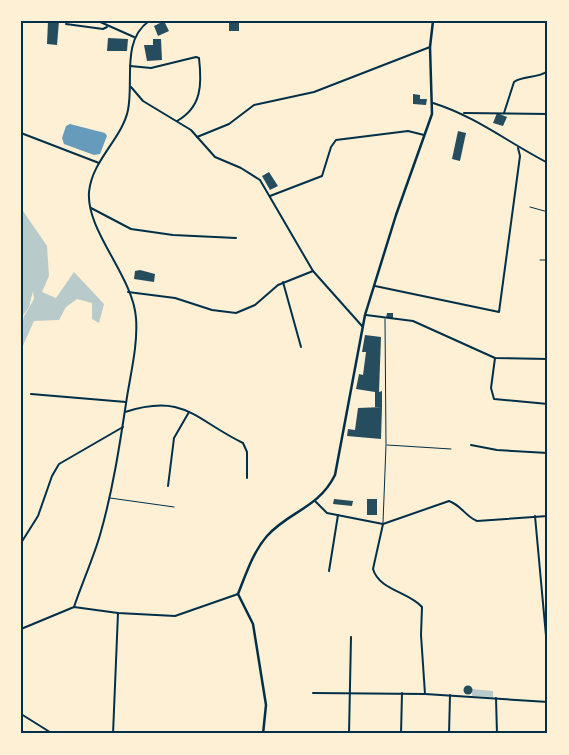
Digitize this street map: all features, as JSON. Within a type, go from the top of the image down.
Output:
[{"type":"street","points":[[98,21],[107,27],[134,38]]},
{"type":"street","points":[[74,606],[100,536],[109,498],[123,426],[136,317],[116,262],[92,218],[90,190],[100,163],[125,120],[131,87],[130,66],[134,38],[149,21]]},
{"type":"street","points":[[263,734],[266,705],[253,624],[238,594],[252,559],[268,534],[315,501],[327,490],[335,475],[362,326],[373,286],[432,114],[430,47],[433,21]]},
{"type":"street","points":[[66,24],[103,29],[107,27]]},
{"type":"street","points":[[197,137],[229,124],[254,105],[314,92],[430,47]]},
{"type":"street","points":[[130,66],[151,68],[196,57],[199,58],[197,101],[192,109],[177,121]]},
{"type":"street","points":[[504,113],[514,82],[518,79],[535,78],[548,72]]},
{"type":"street","points":[[131,87],[143,102],[177,121],[197,137],[215,157],[241,168],[260,180],[313,271],[362,326]]},
{"type":"street","points":[[433,103],[464,113],[518,148],[548,163]]},
{"type":"street","points":[[464,113],[548,114]]},
{"type":"street","points":[[270,196],[322,176],[336,140],[408,131],[425,135]]},
{"type":"street","points":[[21,133],[100,163]]},
{"type":"street","points":[[373,286],[490,311],[496,312],[500,310],[520,156],[518,148]]},
{"type":"street","points":[[91,208],[131,228],[173,235],[236,238]]},
{"type":"street","points":[[128,292],[144,296],[175,298],[212,310],[236,313],[254,306],[283,282],[313,271]]},
{"type":"street","points":[[283,282],[301,347]]},
{"type":"street","points":[[365,315],[413,321],[495,358],[548,359]]},
{"type":"street","points":[[495,358],[491,388],[494,399],[548,404]]},
{"type":"street","points":[[31,394],[126,402]]},
{"type":"street","points":[[125,412],[138,408],[165,405],[183,408],[243,443],[247,452],[247,478]]},
{"type":"street","points":[[168,486],[174,438],[189,412]]},
{"type":"street","points":[[21,543],[38,516],[52,476],[59,464],[123,426]]},
{"type":"street","points":[[471,445],[497,450],[548,453]]},
{"type":"street","points":[[315,501],[327,513],[383,524],[449,501],[457,505],[471,519],[477,521],[548,516]]},
{"type":"street","points":[[329,571],[338,515]]},
{"type":"street","points":[[534,516],[546,636]]},
{"type":"street","points":[[383,524],[373,569],[378,579],[422,607],[421,635],[425,694]]},
{"type":"street","points":[[21,629],[74,606],[118,613],[175,616],[238,594]]},
{"type":"street","points":[[114,733],[118,613]]},
{"type":"street","points":[[349,734],[352,693],[351,637]]},
{"type":"street","points":[[313,693],[402,693],[548,702]]},
{"type":"street","points":[[401,734],[402,693]]},
{"type":"street","points":[[449,734],[450,695]]},
{"type":"street","points":[[496,698],[497,734]]},
{"type":"street","points":[[21,714],[54,734]]},
{"type":"street","points":[[547,734],[548,717]]},
{"type":"lane","points":[[530,207],[548,212]]},
{"type":"lane","points":[[540,260],[548,260]]},
{"type":"lane","points":[[383,524],[386,445],[385,319]]},
{"type":"lane","points":[[386,445],[417,445],[451,449]]},
{"type":"lane","points":[[109,498],[174,507]]},
{"type":"shaded area","points":[[21,208],[47,246],[49,276],[42,292],[56,298],[74,272],[104,304],[99,323],[92,319],[92,303],[77,299],[66,307],[59,320],[34,321],[21,350],[21,327],[24,316],[34,299],[33,291],[29,307],[21,318]]},
{"type":"shaded area","points":[[472,689],[493,691],[493,697],[472,696]]},
{"type":"water","points":[[70,124],[105,133],[107,136],[100,154],[94,155],[64,144],[62,138],[66,126]]},
{"type":"building","points":[[48,21],[59,21],[57,45],[47,44]]},
{"type":"building","points":[[164,21],[169,31],[158,36],[154,26]]},
{"type":"building","points":[[229,21],[239,21],[239,31],[229,31]]},
{"type":"building","points":[[108,38],[128,39],[127,51],[107,51]]},
{"type":"building","points":[[153,39],[161,39],[162,60],[147,61],[144,45],[153,45]]},
{"type":"building","points":[[413,94],[420,95],[420,99],[427,99],[426,105],[413,104]]},
{"type":"building","points":[[497,113],[507,117],[503,126],[493,123]]},
{"type":"building","points":[[458,131],[466,133],[460,161],[452,159]]},
{"type":"building","points":[[269,172],[278,186],[270,190],[262,176]]},
{"type":"building","points":[[140,270],[155,274],[154,282],[134,279],[135,271]]},
{"type":"building","points":[[387,313],[393,313],[393,318],[386,318]]},
{"type":"building","points":[[365,335],[381,337],[379,392],[382,391],[382,407],[375,407],[375,392],[356,389],[359,374],[363,375],[366,352],[362,352]]},
{"type":"building","points":[[382,407],[381,439],[347,436],[348,429],[355,430],[358,408]]},
{"type":"building","points":[[334,499],[353,501],[352,506],[333,504]]},
{"type":"building","points":[[367,499],[377,499],[377,515],[367,515]]},
{"type":"building","points":[[468,686],[472,690],[468,694],[464,690]]}]
